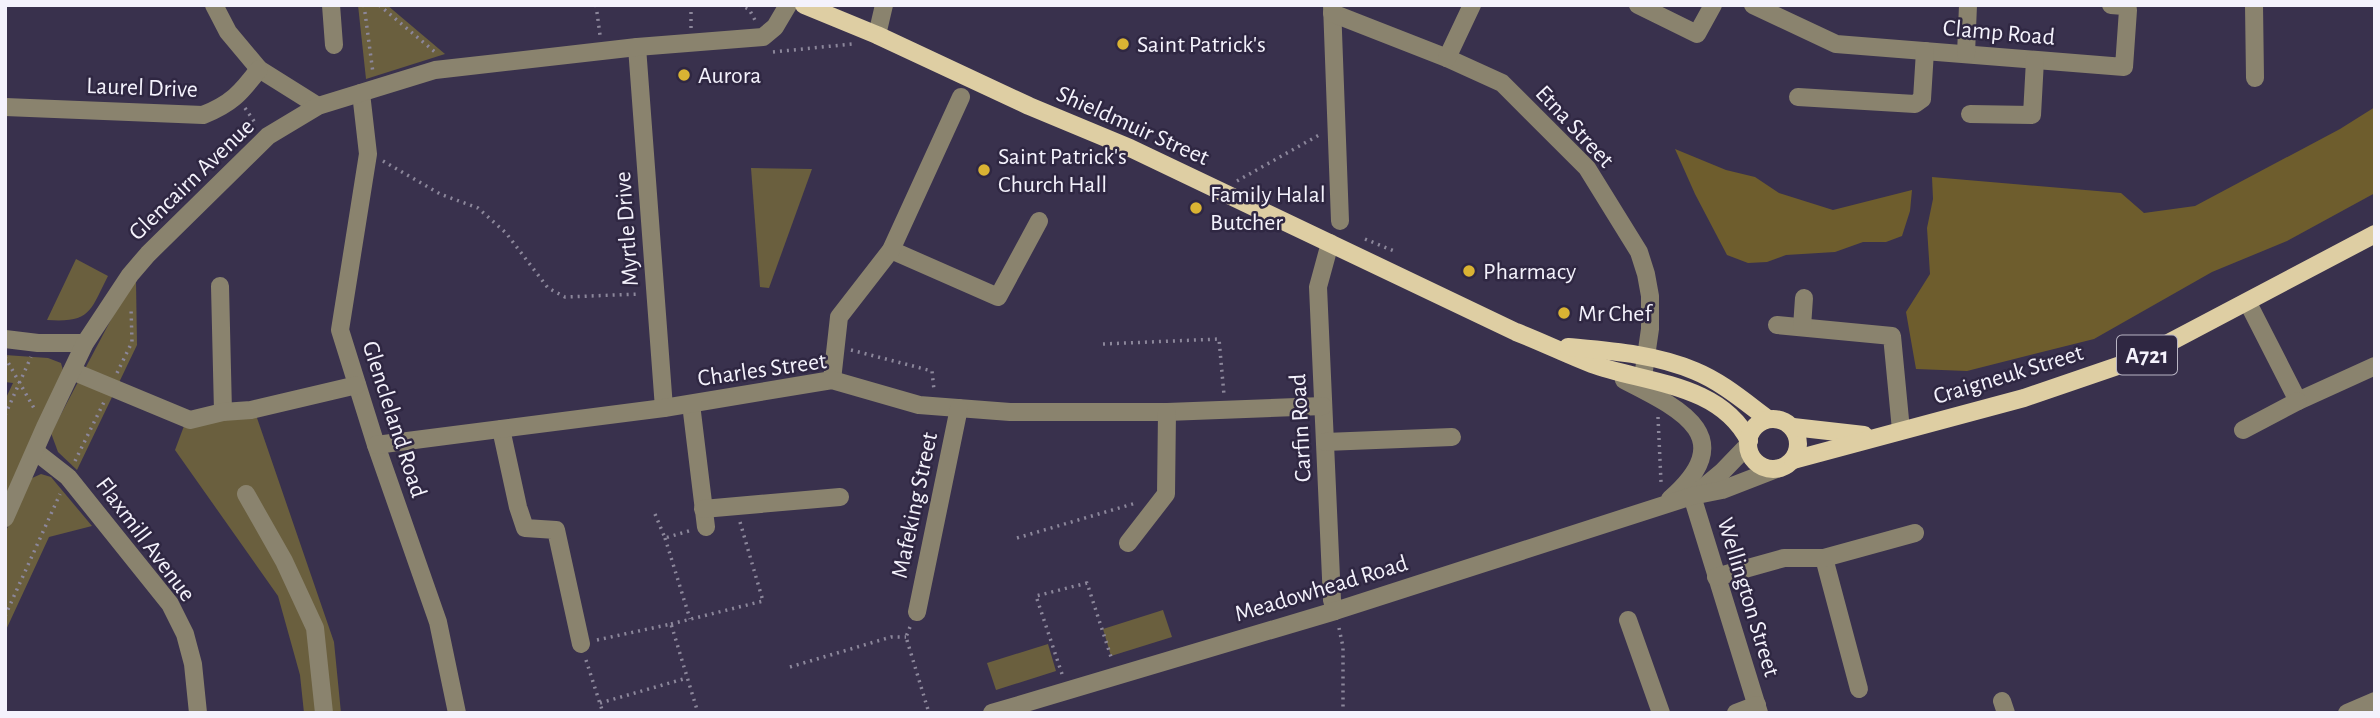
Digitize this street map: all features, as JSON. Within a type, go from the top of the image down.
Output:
[{"type":"main road","name":"Shieldmuir Street","points":[[804,5],[877,35],[1029,106],[1130,148],[1516,332],[1592,364],[1692,392],[1712,402],[1735,422],[1748,443]]},
{"type":"main road","name":"Craigneuk Street","points":[[1786,464],[1875,437],[2024,398],[2138,359],[2375,234]]},
{"type":"main road","name":"Shieldmuir Street","points":[[1554,346],[1646,356],[1695,371],[1726,388],[1768,419]]},
{"type":"main road","name":"A721","points":[[1768,419],[1783,420],[1793,428]]},
{"type":"main road","points":[[1748,443],[1753,429],[1768,419]]},
{"type":"main road","name":"Craigneuk Street","points":[[1793,428],[1875,437]]},
{"type":"main road","points":[[1786,464],[1799,446],[1793,428]]},
{"type":"main road","name":"A721","points":[[1748,443],[1755,461],[1770,469],[1786,464]]},
{"type":"street","points":[[214,5],[228,32],[259,69],[318,106]]},
{"type":"street","points":[[331,5],[334,45]]},
{"type":"street","points":[[763,37],[775,27],[788,5]]},
{"type":"street","points":[[877,35],[884,5]]},
{"type":"street","points":[[1447,58],[1472,5]]},
{"type":"street","points":[[1638,5],[1697,34],[1713,5]]},
{"type":"street","name":"Clamp Road","points":[[1753,5],[1836,44],[2124,67],[2128,10],[2124,6],[2111,5]]},
{"type":"street","points":[[1966,54],[1968,5]]},
{"type":"street","points":[[2254,5],[2255,78]]},
{"type":"street","points":[[1332,9],[1340,221]]},
{"type":"street","name":"Etna Street","points":[[1332,9],[1502,83],[1587,168],[1639,252],[1646,274],[1650,296],[1643,377]]},
{"type":"street","name":"Glencairn Avenue","points":[[5,518],[85,343],[130,275],[268,136],[318,106],[435,70],[637,47],[763,37]]},
{"type":"street","name":"Myrtle Drive","points":[[637,47],[664,408]]},
{"type":"street","points":[[1798,97],[1915,104],[1922,99],[1925,51]]},
{"type":"street","points":[[1970,114],[2032,115],[2035,60]]},
{"type":"street","name":"Laurel Drive","points":[[5,107],[203,115],[221,108],[237,97],[259,69]]},
{"type":"street","name":"Glencleland Road","points":[[368,91],[368,154],[340,330],[376,445],[438,622],[457,713]]},
{"type":"street","points":[[832,380],[839,317],[891,250],[961,97]]},
{"type":"street","points":[[891,250],[998,297],[1039,220]]},
{"type":"street","name":"Carfin Road","points":[[1330,243],[1318,287],[1332,600],[1335,611]]},
{"type":"street","points":[[220,286],[223,412]]},
{"type":"street","points":[[1802,327],[1804,298]]},
{"type":"street","points":[[2248,303],[2298,401]]},
{"type":"street","points":[[1777,325],[1892,336],[1902,430]]},
{"type":"street","points":[[5,339],[38,343],[85,343]]},
{"type":"street","name":"Meadowhead Road","points":[[1592,364],[1659,398],[1694,423],[1700,437],[1701,460],[1689,482],[1662,505]]},
{"type":"street","points":[[2242,430],[2375,366]]},
{"type":"street","points":[[72,371],[190,420],[223,412],[251,410],[357,385]]},
{"type":"street","name":"Charles Street","points":[[376,445],[664,408],[832,380],[919,405],[1010,412],[1167,412],[1323,407]]},
{"type":"street","points":[[691,404],[704,518],[840,497]]},
{"type":"street","name":"Mafeking Street","points":[[916,612],[959,408]]},
{"type":"street","points":[[1128,544],[1166,494],[1167,412]]},
{"type":"street","points":[[501,429],[525,528],[556,530],[581,644]]},
{"type":"street","points":[[1325,442],[1452,438]]},
{"type":"street","name":"Meadowhead Road","points":[[1692,496],[1709,484],[1748,443]]},
{"type":"street","name":"Flaxmill Avenue","points":[[36,452],[68,477],[170,604],[186,634],[193,664],[198,713]]},
{"type":"street","name":"Meadowhead Road","points":[[992,713],[1030,707],[1068,690],[1335,611],[1662,505],[1721,489],[1786,464]]},
{"type":"street","points":[[246,494],[284,561],[315,628],[324,713]]},
{"type":"street","name":"Wellington Street","points":[[1692,496],[1758,709]]},
{"type":"street","points":[[1716,577],[1784,558],[1824,558],[1915,533]]},
{"type":"street","points":[[1824,558],[1860,689]]},
{"type":"street","points":[[1628,620],[1661,713]]},
{"type":"street","points":[[2347,713],[2375,701]]},
{"type":"street","points":[[1736,713],[1758,709]]},
{"type":"path","points":[[364,5],[368,91]]},
{"type":"path","points":[[379,5],[452,68]]},
{"type":"path","points":[[596,5],[602,51]]},
{"type":"path","points":[[763,37],[771,52],[867,42],[877,35]]},
{"type":"path","points":[[237,97],[268,136]]},
{"type":"path","points":[[1221,191],[1335,124]]},
{"type":"path","points":[[368,154],[440,194],[478,208],[506,233],[548,288],[565,297],[655,293]]},
{"type":"path","points":[[5,616],[132,342],[130,275]]},
{"type":"path","points":[[1103,344],[1219,339],[1225,410]]},
{"type":"path","points":[[5,415],[38,343]]},
{"type":"path","points":[[836,346],[932,371],[935,407]]},
{"type":"path","points":[[5,357],[45,427]]},
{"type":"path","points":[[1658,411],[1662,505]]},
{"type":"path","points":[[1017,538],[1166,494]]},
{"type":"path","points":[[655,514],[690,619]]},
{"type":"path","points":[[665,538],[704,518]]},
{"type":"path","points":[[603,713],[581,644],[763,601],[739,518]]},
{"type":"path","points":[[1068,690],[1036,596],[1087,583],[1117,675]]},
{"type":"path","points":[[1335,611],[1343,647],[1343,713]]},
{"type":"path","points":[[916,612],[906,637],[929,713]]},
{"type":"path","points":[[671,624],[698,713]]},
{"type":"path","points":[[790,667],[891,636],[906,637]]},
{"type":"path","points":[[600,703],[687,678]]},
{"type":"shaded area","points":[[358,5],[387,5],[445,54],[366,79]]},
{"type":"shaded area","points":[[2375,107],[2375,193],[2287,241],[2212,272],[2094,339],[1967,371],[1916,369],[1906,312],[1930,274],[1927,228],[1933,199],[1932,177],[2121,193],[2144,213],[2195,206],[2340,129]]},
{"type":"shaded area","points":[[1675,149],[1726,170],[1755,177],[1779,193],[1833,210],[1912,190],[1910,211],[1902,236],[1886,242],[1863,242],[1835,252],[1786,255],[1767,262],[1748,263],[1727,255]]},
{"type":"shaded area","points":[[751,168],[812,169],[769,288],[760,287]]},
{"type":"shaded area","points":[[76,259],[108,276],[92,306],[81,317],[47,320]]},
{"type":"shaded area","points":[[136,282],[137,345],[77,470],[58,452],[51,433],[124,295]]},
{"type":"shaded area","points":[[5,355],[48,358],[61,363],[64,374],[5,500],[5,400],[13,383],[5,382]]},
{"type":"shaded area","points":[[256,415],[334,642],[341,713],[304,713],[300,675],[278,596],[175,450],[184,426]]},
{"type":"shaded area","points":[[41,474],[51,477],[92,526],[49,537],[5,632],[5,533],[30,479]]},
{"type":"shaded area","points":[[1163,610],[1172,637],[1111,656],[1103,629]]},
{"type":"shaded area","points":[[1048,644],[1056,671],[996,690],[987,663]]},
{"type":"place","name":"Saint Patrick's","points":[[1123,44]]},
{"type":"place","name":"Aurora","points":[[684,75]]},
{"type":"place","name":"Saint Patrick's Church Hall","points":[[984,170]]},
{"type":"place","name":"Family Halal Butcher","points":[[1196,208]]},
{"type":"place","name":"Pharmacy","points":[[1469,271]]},
{"type":"place","name":"Mr Chef","points":[[1564,313]]}]
